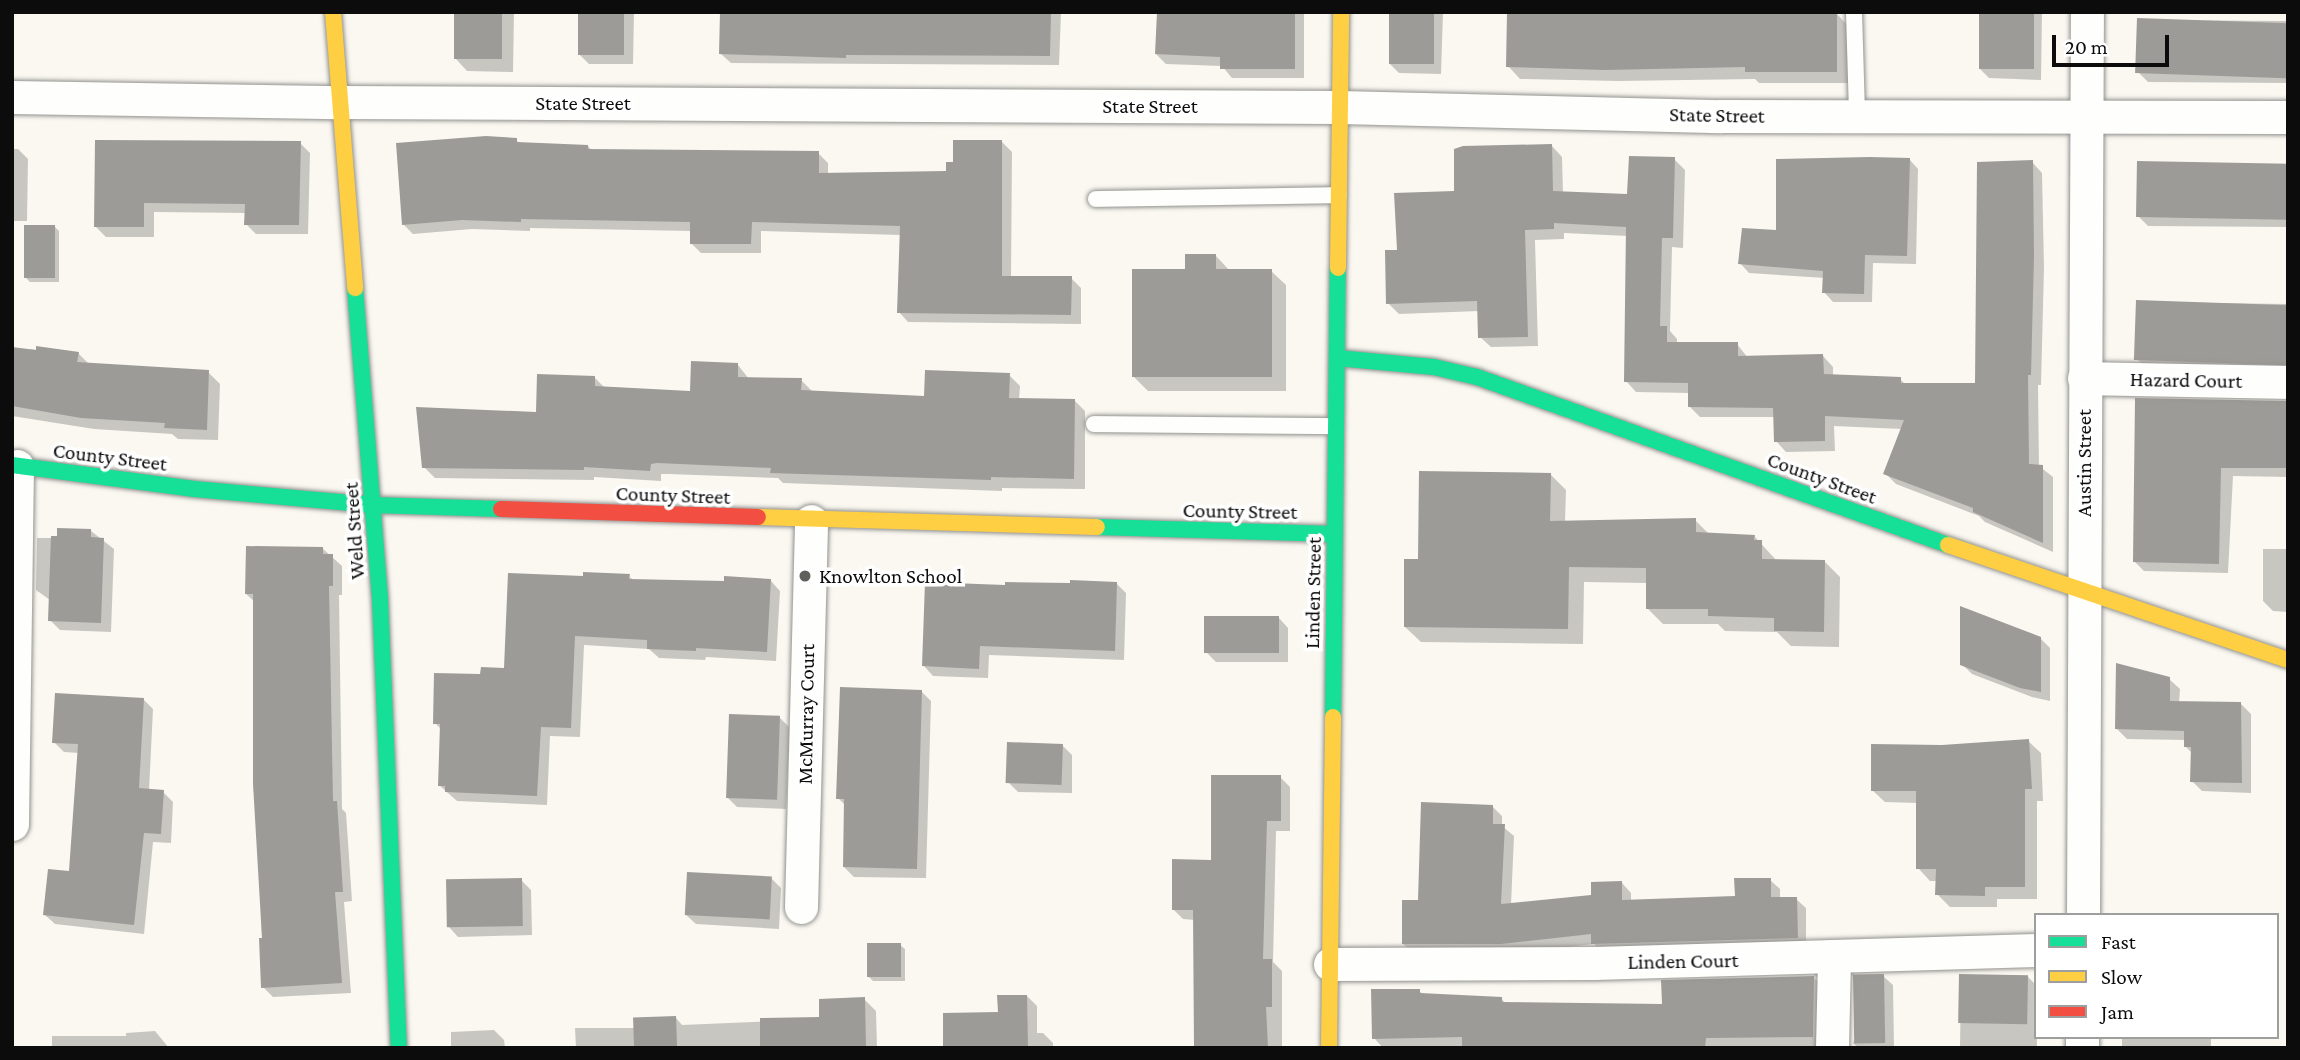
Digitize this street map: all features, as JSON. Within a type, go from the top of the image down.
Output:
[{"type":"main road","name":"Weld Street","points":[[333,12],[383,649],[399,1048]]},
{"type":"main road","name":"Linden Street","points":[[1329,1048],[1340,12]]},
{"type":"main road","name":"County Street","points":[[1337,358],[1434,367],[1477,377],[2083,593],[2288,660]]},
{"type":"main road","name":"County Street","points":[[14,466],[194,489],[373,505],[811,521],[1335,534]]},
{"type":"street","name":"Austin Street","points":[[2083,913],[2087,12]]},
{"type":"street","name":"State Street","points":[[12,97],[340,102],[1339,107],[1721,116],[2288,117]]},
{"type":"street","name":"Hazard Court","points":[[2084,377],[2288,382]]},
{"type":"street","points":[[12,824],[14,466]]},
{"type":"street","name":"McMurray Court","points":[[801,906],[811,521]]},
{"type":"street","name":"Linden Court","points":[[1330,964],[1594,963],[2034,950]]},
{"type":"street","points":[[1832,1048],[1834,957]]},
{"type":"lane","points":[[1854,12],[1857,116]]},
{"type":"lane","points":[[1096,199],[1339,195]]},
{"type":"lane","points":[[1094,424],[1336,426]]},
{"type":"building","points":[[454,12],[502,12],[502,59],[454,59]]},
{"type":"building","points":[[578,12],[624,12],[624,55],[578,55]]},
{"type":"building","points":[[720,12],[1051,12],[1050,56],[846,55],[846,58],[719,54]]},
{"type":"building","points":[[1157,12],[1295,12],[1295,69],[1220,69],[1220,57],[1155,54]]},
{"type":"building","points":[[1389,12],[1434,12],[1434,64],[1389,64]]},
{"type":"building","points":[[1507,12],[1837,13],[1837,72],[1745,72],[1745,67],[1605,70],[1506,67]]},
{"type":"building","points":[[1979,12],[2034,12],[2034,69],[1979,69]]},
{"type":"building","points":[[2137,18],[2288,23],[2286,78],[2135,73]]},
{"type":"building","points":[[486,136],[517,138],[517,142],[588,145],[588,149],[819,151],[819,173],[946,171],[946,162],[953,162],[953,140],[1002,140],[1002,276],[1072,276],[1071,315],[897,313],[900,226],[752,222],[751,244],[690,244],[690,222],[521,219],[521,222],[462,220],[402,225],[396,143]]},
{"type":"building","points":[[95,140],[301,141],[299,225],[244,225],[245,204],[144,203],[144,227],[94,227]]},
{"type":"building","points":[[1552,144],[1553,191],[1627,194],[1629,156],[1675,157],[1673,238],[1662,238],[1660,326],[1667,326],[1667,342],[1738,342],[1738,356],[1823,354],[1824,374],[1901,377],[1901,383],[1975,383],[1977,162],[2033,160],[2034,256],[2031,375],[2028,375],[2029,464],[2043,465],[2043,543],[1973,512],[1973,508],[1883,474],[1904,420],[1825,416],[1825,441],[1774,442],[1773,408],[1688,407],[1688,383],[1624,382],[1626,227],[1554,223],[1554,229],[1525,230],[1528,337],[1478,338],[1477,301],[1386,304],[1385,250],[1397,250],[1394,193],[1454,191],[1454,149],[1463,146]]},
{"type":"building","points":[[1910,158],[1907,256],[1865,255],[1864,294],[1822,293],[1823,271],[1738,264],[1742,228],[1776,230],[1776,159]]},
{"type":"building","points":[[2137,161],[2288,164],[2287,220],[2136,217]]},
{"type":"building","points":[[24,225],[55,225],[55,278],[24,278]]},
{"type":"building","points":[[1185,254],[1216,254],[1216,269],[1272,269],[1272,377],[1132,377],[1132,269],[1185,269]]},
{"type":"building","points":[[2136,300],[2288,305],[2286,365],[2134,360]]},
{"type":"building","points":[[36,346],[79,352],[77,362],[209,370],[207,430],[164,428],[165,423],[81,418],[12,406],[12,347],[36,350]]},
{"type":"building","points":[[691,361],[738,363],[738,377],[802,378],[801,390],[924,396],[925,370],[1010,373],[1009,398],[1075,399],[1074,479],[991,477],[991,480],[770,473],[771,468],[657,463],[651,464],[650,471],[584,467],[584,470],[422,468],[416,407],[536,412],[537,374],[595,376],[595,386],[690,391]]},
{"type":"building","points":[[2135,398],[2288,401],[2288,468],[2221,468],[2219,564],[2133,562]]},
{"type":"building","points":[[1419,471],[1551,473],[1550,521],[1696,518],[1696,532],[1755,535],[1754,540],[1762,540],[1762,559],[1825,560],[1824,632],[1774,631],[1774,618],[1708,616],[1708,609],[1646,609],[1646,568],[1569,567],[1568,629],[1404,627],[1404,559],[1418,559]]},
{"type":"building","points":[[57,528],[91,529],[91,537],[104,538],[101,623],[48,621],[51,536],[57,536]]},
{"type":"building","points":[[246,546],[323,547],[323,554],[333,554],[333,586],[329,586],[333,801],[337,801],[343,892],[335,892],[342,983],[261,988],[259,938],[262,938],[253,784],[253,594],[245,594]]},
{"type":"building","points":[[583,572],[630,574],[629,579],[724,581],[724,576],[771,579],[767,652],[696,648],[696,651],[647,649],[647,640],[575,636],[571,728],[541,727],[537,796],[445,792],[445,786],[438,786],[440,724],[433,724],[434,673],[480,674],[481,667],[504,668],[508,573],[583,576]]},
{"type":"building","points":[[1070,580],[1117,582],[1115,651],[980,646],[979,669],[922,666],[925,582],[1005,585],[1005,582],[1070,583]]},
{"type":"building","points":[[1960,606],[2041,637],[2041,692],[2020,688],[1960,665]]},
{"type":"building","points":[[1204,616],[1279,616],[1279,653],[1204,653]]},
{"type":"building","points":[[2116,663],[2170,677],[2170,701],[2241,702],[2242,783],[2190,782],[2191,747],[2184,747],[2184,731],[2115,729]]},
{"type":"building","points":[[840,687],[922,690],[917,869],[843,867],[844,799],[836,799]]},
{"type":"building","points":[[55,693],[144,698],[139,788],[164,790],[161,834],[144,833],[134,925],[43,915],[48,869],[69,871],[78,744],[52,743]]},
{"type":"building","points":[[729,714],[780,716],[777,800],[726,798]]},
{"type":"building","points":[[2029,739],[2032,789],[2025,789],[2025,887],[1985,887],[1985,896],[1935,895],[1936,869],[1916,869],[1916,791],[1871,791],[1871,744],[1942,745]]},
{"type":"building","points":[[1007,742],[1063,744],[1062,785],[1006,783]]},
{"type":"building","points":[[1211,775],[1281,775],[1281,821],[1267,821],[1263,959],[1272,959],[1272,1007],[1266,1007],[1268,1048],[1194,1048],[1193,910],[1172,910],[1172,859],[1211,860]]},
{"type":"building","points":[[1421,802],[1493,805],[1493,824],[1505,824],[1501,904],[1591,895],[1591,882],[1622,881],[1622,900],[1735,896],[1734,878],[1771,878],[1771,897],[1797,897],[1798,938],[1591,944],[1591,934],[1501,944],[1402,944],[1402,900],[1418,900]]},
{"type":"building","points":[[687,872],[772,876],[770,919],[685,915]]},
{"type":"building","points":[[522,878],[523,926],[447,927],[446,879]]},
{"type":"building","points":[[867,943],[901,943],[901,977],[867,977]]},
{"type":"building","points":[[1884,974],[1885,1043],[1854,1044],[1853,975]]},
{"type":"building","points":[[1959,974],[2028,975],[2027,1024],[1958,1023]]},
{"type":"building","points":[[1814,976],[1813,1037],[1706,1038],[1705,1048],[1462,1048],[1462,1037],[1372,1039],[1371,989],[1420,989],[1420,993],[1502,997],[1502,1002],[1662,1004],[1661,980]]},
{"type":"building","points":[[997,995],[1027,995],[1028,1048],[943,1048],[943,1013],[998,1012]]},
{"type":"building","points":[[865,997],[866,1048],[760,1048],[760,1018],[819,1017],[819,999]]},
{"type":"building","points":[[676,1016],[677,1048],[634,1048],[633,1018]]},
{"type":"traffic: fast","points":[[1333,717],[1338,268]]},
{"type":"traffic: fast","points":[[355,288],[380,599],[399,1048]]},
{"type":"traffic: fast","points":[[1337,358],[1434,367],[1477,377],[1948,545]]},
{"type":"traffic: fast","points":[[12,465],[194,489],[373,505],[501,509]]},
{"type":"traffic: fast","points":[[1097,527],[1335,534]]},
{"type":"traffic: slow","points":[[333,12],[355,288]]},
{"type":"traffic: slow","points":[[1338,268],[1341,12]]},
{"type":"traffic: slow","points":[[758,517],[1097,527]]},
{"type":"traffic: slow","points":[[1948,545],[2288,660]]},
{"type":"traffic: slow","points":[[1329,1048],[1333,717]]},
{"type":"traffic: jam","points":[[501,509],[758,517]]},
{"type":"place","name":"Knowlton School","points":[[805,576]]}]
